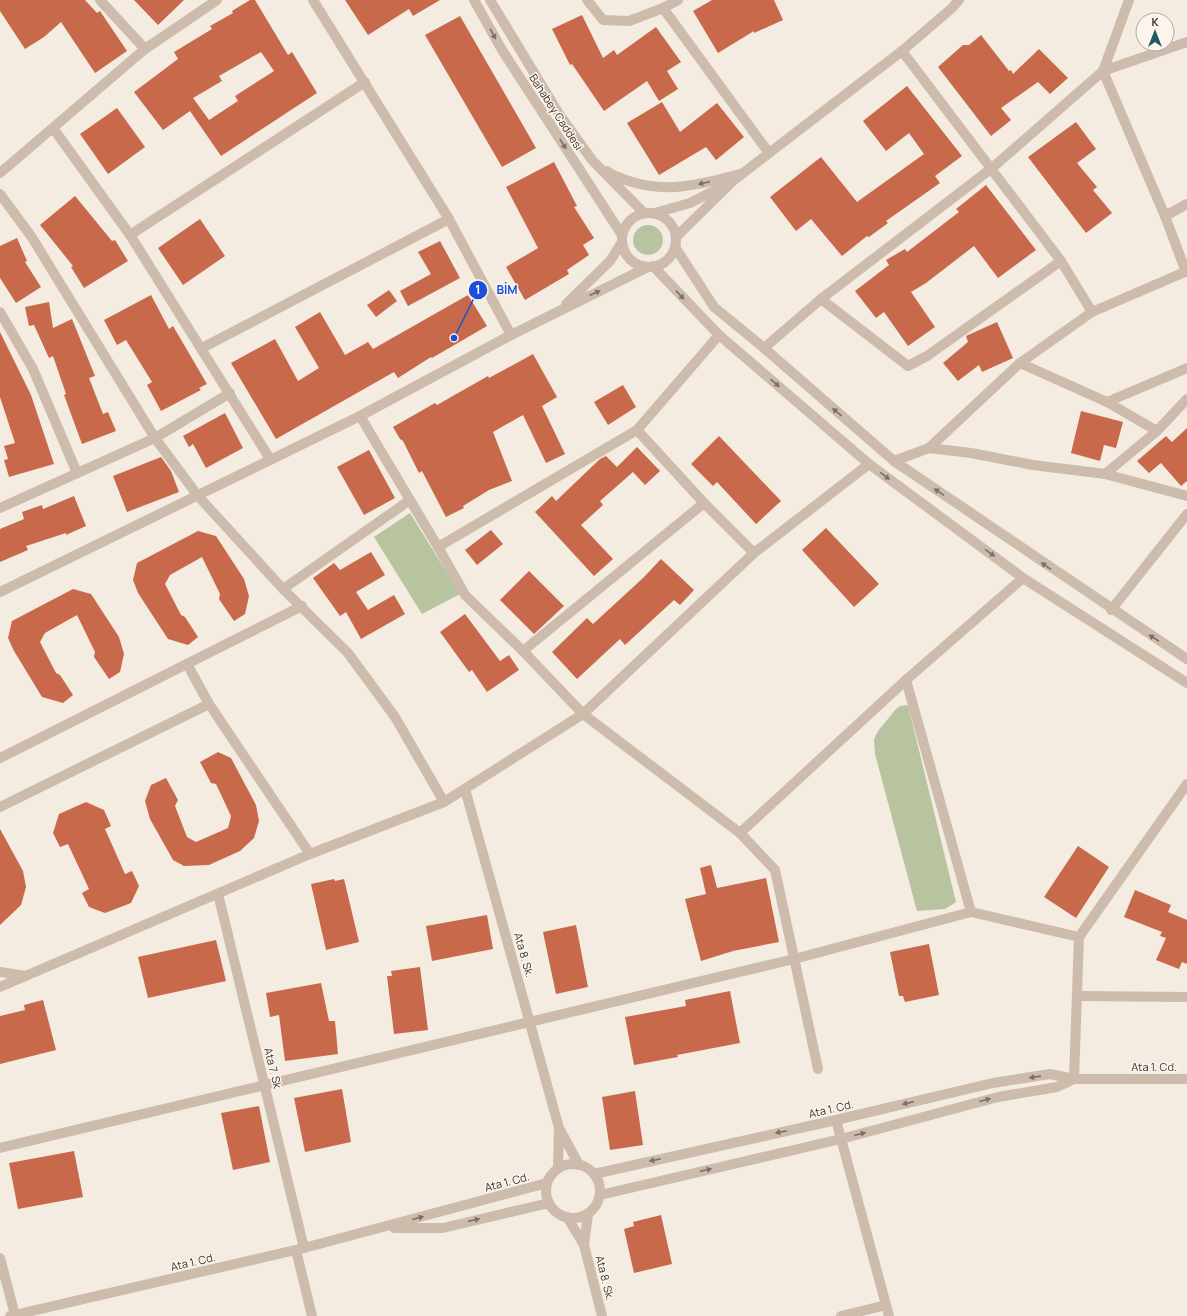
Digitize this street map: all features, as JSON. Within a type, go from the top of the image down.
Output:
[{"type":"street","points":[[100,0],[145,50]]},
{"type":"street","points":[[0,173],[145,50],[217,0]]},
{"type":"street","points":[[313,0],[449,219],[511,335]]},
{"type":"street","name":"Bahabey Caddesi","points":[[474,0],[502,50],[622,239]]},
{"type":"street","name":"Bahabey Caddesi","points":[[490,0],[559,114],[592,160],[644,213]]},
{"type":"street","points":[[587,0],[603,20],[629,21],[663,8],[678,0]]},
{"type":"street","points":[[0,592],[360,416],[560,310],[651,266],[667,260],[676,242],[738,177],[902,51],[952,8],[959,0]]},
{"type":"street","points":[[894,461],[929,448],[1020,362],[1092,312],[1186,271],[1165,216],[1103,71],[1129,0]]},
{"type":"street","points":[[663,8],[769,153]]},
{"type":"street","points":[[764,348],[820,299],[992,168],[1103,71],[1187,42]]},
{"type":"street","points":[[902,51],[1061,261],[1092,312]]},
{"type":"street","points":[[130,235],[365,82]]},
{"type":"street","points":[[53,128],[130,235],[270,459]]},
{"type":"street","points":[[592,160],[612,175],[653,187],[674,188],[738,177]]},
{"type":"street","points":[[560,310],[610,261],[630,221],[644,213],[655,213],[690,203],[738,177]]},
{"type":"street","points":[[0,194],[31,236],[155,438],[198,496],[283,589],[302,606],[348,653],[395,717],[444,802]]},
{"type":"street","points":[[1165,216],[1187,204]]},
{"type":"street","points":[[655,213],[669,221],[676,242],[714,307],[764,348],[894,461],[1111,610],[1186,657]]},
{"type":"street","points":[[202,348],[449,219]]},
{"type":"street","points":[[622,239],[628,256],[634,262],[651,266],[719,335],[869,464],[1023,578],[1187,683]]},
{"type":"street","points":[[820,299],[908,366],[927,356],[1061,261]]},
{"type":"street","points":[[0,312],[34,369],[77,473]]},
{"type":"street","points":[[438,547],[637,430],[719,335]]},
{"type":"street","points":[[1020,362],[1106,402],[1157,431]]},
{"type":"street","points":[[1106,402],[1187,368]]},
{"type":"street","points":[[0,508],[155,438],[230,393]]},
{"type":"street","points":[[1105,474],[1157,431],[1187,399]]},
{"type":"street","points":[[360,416],[438,547],[464,596],[523,651],[583,714],[740,833],[775,870],[818,1069]]},
{"type":"street","points":[[637,430],[704,503],[754,553]]},
{"type":"street","points":[[929,448],[971,453],[1032,465],[1105,474],[1187,496]]},
{"type":"street","points":[[0,987],[310,854],[444,802],[583,714],[754,553],[869,464]]},
{"type":"street","points":[[283,589],[410,500]]},
{"type":"street","points":[[523,651],[704,503]]},
{"type":"street","points":[[1111,610],[1187,514]]},
{"type":"street","points":[[740,833],[906,680],[1023,578]]},
{"type":"street","points":[[0,758],[302,606]]},
{"type":"street","points":[[187,664],[209,704],[310,854]]},
{"type":"street","points":[[906,680],[971,912]]},
{"type":"street","points":[[0,807],[209,704]]},
{"type":"street","points":[[1074,1079],[1079,937],[1187,784]]},
{"type":"street","name":"Ata 8. Sk.","points":[[465,789],[559,1128]]},
{"type":"street","name":"Ata 7. Sk","points":[[218,894],[264,1085],[300,1249],[312,1316]]},
{"type":"street","points":[[0,1148],[794,959],[971,912],[1079,937]]},
{"type":"street","points":[[0,972],[26,976]]},
{"type":"street","points":[[1077,996],[1187,997]]},
{"type":"street","name":"Ata 1. Cd.","points":[[594,1174],[993,1083],[1050,1074],[1074,1079],[1187,1080]]},
{"type":"street","name":"Ata 1. Cd.","points":[[600,1195],[840,1139],[998,1097],[1057,1087],[1074,1079]]},
{"type":"street","points":[[836,1120],[889,1316]]},
{"type":"street","points":[[559,1128],[579,1164]]},
{"type":"street","points":[[558,1169],[559,1128]]},
{"type":"street","points":[[570,1164],[579,1164],[594,1174],[599,1182],[600,1195],[595,1208],[588,1214],[579,1218],[567,1217],[554,1210],[548,1203],[546,1195],[547,1183],[549,1178],[558,1169],[570,1164]]},
{"type":"street","name":"Ata 1. Cd.","points":[[12,1315],[300,1249],[547,1183]]},
{"type":"street","name":"Ata 1. Cd.","points":[[380,1228],[443,1228],[548,1203]]},
{"type":"street","points":[[584,1245],[588,1214]]},
{"type":"street","points":[[567,1217],[584,1245]]},
{"type":"street","name":"Ata 8. Sk.","points":[[584,1245],[602,1316]]},
{"type":"street","points":[[0,1258],[12,1315]]},
{"type":"street","points":[[841,1316],[886,1305]]},
{"type":"green space","points":[[648,225],[659,229],[663,240],[659,251],[648,255],[637,251],[633,240],[637,229]]},
{"type":"green space","points":[[410,513],[460,594],[422,614],[374,537]]},
{"type":"green space","points":[[908,705],[956,902],[945,909],[917,911],[875,754],[874,739],[878,731],[896,709],[900,706]]},
{"type":"building","points":[[0,0],[85,0],[97,13],[100,11],[127,51],[95,73],[61,22],[44,37],[25,49],[0,11]]},
{"type":"building","points":[[134,0],[184,0],[158,25]]},
{"type":"building","points":[[250,0],[255,0],[288,55],[292,52],[317,93],[221,156],[190,111],[163,130],[134,92],[178,59],[174,52],[212,29],[210,26],[233,13],[232,11]],"holes":[[[261,52],[274,71],[235,96],[238,101],[209,120],[193,98],[222,81],[219,76]]]},
{"type":"building","points":[[345,0],[440,0],[413,16],[409,9],[368,35]]},
{"type":"building","points":[[712,0],[774,0],[783,20],[754,33],[754,31],[718,53],[693,11]]},
{"type":"building","points":[[582,15],[603,58],[614,50],[617,55],[656,27],[681,62],[667,71],[678,89],[659,101],[647,81],[604,111],[572,64],[570,65],[552,29]]},
{"type":"building","points":[[460,16],[536,148],[502,167],[425,35]]},
{"type":"building","points":[[981,35],[1013,74],[1039,49],[1068,78],[1050,94],[1038,82],[1001,108],[1011,120],[991,136],[938,67],[963,45],[969,45]]},
{"type":"building","points":[[907,86],[962,156],[935,176],[940,183],[886,221],[888,223],[869,237],[867,236],[842,256],[811,219],[796,231],[770,197],[821,157],[857,202],[924,154],[909,133],[886,151],[863,121]]},
{"type":"building","points":[[662,102],[680,132],[717,103],[744,137],[716,160],[706,147],[659,175],[627,123]]},
{"type":"building","points":[[117,108],[145,147],[108,174],[80,134]]},
{"type":"building","points":[[1076,122],[1096,149],[1077,163],[1097,187],[1093,190],[1112,213],[1086,233],[1028,157]]},
{"type":"building","points":[[554,162],[577,206],[574,207],[594,238],[583,245],[589,255],[567,270],[569,274],[525,300],[506,267],[538,248],[506,187]]},
{"type":"building","points":[[986,185],[1036,250],[998,278],[974,246],[926,283],[911,292],[935,327],[908,346],[884,312],[876,318],[855,291],[889,265],[886,260],[905,249],[907,252],[959,212],[956,209]]},
{"type":"building","points":[[75,196],[112,241],[115,240],[128,261],[84,288],[71,267],[73,266],[40,225]]},
{"type":"building","points":[[200,219],[225,256],[183,285],[158,248]]},
{"type":"building","points":[[17,238],[27,261],[25,262],[41,287],[16,303],[0,278],[0,246]]},
{"type":"building","points":[[440,241],[460,278],[408,306],[400,291],[431,274],[418,252]]},
{"type":"building","points":[[389,290],[397,301],[376,317],[367,305]]},
{"type":"building","points":[[151,295],[169,329],[173,326],[207,384],[199,388],[201,390],[161,411],[147,385],[152,382],[126,340],[117,345],[104,320]]},
{"type":"building","points":[[468,295],[487,326],[432,358],[431,357],[398,378],[394,372],[276,439],[231,363],[275,339],[298,381],[319,368],[295,327],[320,312],[345,355],[368,342],[373,349]]},
{"type":"building","points":[[49,302],[53,328],[72,319],[95,376],[89,378],[103,414],[108,412],[116,431],[82,444],[64,395],[66,394],[53,356],[49,358],[34,325],[29,326],[25,307]]},
{"type":"building","points":[[997,322],[1013,358],[982,372],[979,365],[958,381],[943,363],[968,342],[966,336]]},
{"type":"building","points":[[0,332],[31,395],[54,464],[9,477],[4,460],[8,459],[4,446],[15,443],[0,397]]},
{"type":"building","points":[[533,354],[557,397],[542,406],[565,454],[546,463],[523,415],[493,432],[512,481],[489,490],[463,506],[464,508],[446,517],[422,471],[419,473],[403,441],[400,439],[393,427],[435,403],[437,405],[488,376],[489,378]]},
{"type":"building","points":[[623,385],[636,407],[608,425],[594,402]]},
{"type":"building","points":[[1081,411],[1123,422],[1116,448],[1104,445],[1100,461],[1071,453]]},
{"type":"building","points":[[225,413],[243,448],[206,468],[193,444],[189,447],[183,436]]},
{"type":"building","points":[[1187,428],[1187,481],[1181,486],[1161,463],[1149,473],[1137,461],[1166,436],[1172,442]]},
{"type":"building","points":[[719,436],[781,501],[756,524],[717,482],[713,486],[691,464]]},
{"type":"building","points":[[637,447],[660,471],[645,485],[633,472],[600,501],[603,505],[581,525],[613,559],[594,576],[535,512],[552,496],[556,501],[600,459],[606,456],[617,467]]},
{"type":"building","points":[[369,450],[395,498],[364,515],[337,467]]},
{"type":"building","points":[[161,457],[171,471],[179,492],[127,512],[113,476]]},
{"type":"building","points":[[74,496],[86,526],[66,535],[66,533],[26,546],[28,550],[0,562],[0,529],[24,519],[22,512],[42,505],[43,509]]},
{"type":"building","points":[[826,528],[879,584],[854,607],[802,550]]},
{"type":"building","points":[[491,530],[503,544],[477,565],[465,550]]},
{"type":"building","points":[[198,531],[216,536],[244,579],[249,596],[245,614],[234,621],[219,599],[220,594],[202,557],[170,575],[165,584],[181,615],[185,617],[198,637],[188,645],[168,639],[138,593],[133,580],[137,563]]},
{"type":"building","points":[[371,552],[385,575],[356,592],[368,610],[394,595],[405,614],[361,639],[346,612],[340,616],[313,578],[334,563],[340,570]]},
{"type":"building","points":[[661,559],[694,590],[680,605],[674,600],[625,645],[620,639],[577,679],[552,652],[587,618],[593,624],[643,578]]},
{"type":"building","points":[[529,571],[564,606],[534,634],[500,600]]},
{"type":"building","points":[[73,589],[91,594],[119,637],[124,654],[120,672],[109,679],[94,657],[95,652],[77,615],[45,633],[40,642],[56,673],[60,675],[73,695],[63,703],[42,697],[14,651],[8,638],[12,621]]},
{"type":"building","points":[[465,614],[500,661],[509,655],[519,670],[487,692],[472,670],[469,672],[440,632]]},
{"type":"building","points":[[218,752],[231,758],[256,805],[259,821],[254,838],[240,851],[209,865],[184,866],[173,860],[150,819],[145,801],[151,785],[166,778],[178,800],[175,806],[187,837],[196,842],[228,828],[231,816],[216,784],[211,783],[200,762]]},
{"type":"building","points":[[86,802],[104,810],[111,826],[105,829],[125,874],[132,871],[139,886],[131,903],[105,913],[89,907],[82,893],[89,889],[68,844],[60,847],[53,833],[59,814]]},
{"type":"building","points":[[0,829],[23,871],[26,887],[21,905],[0,925]]},
{"type":"building","points":[[1078,846],[1109,867],[1076,918],[1044,897]]},
{"type":"building","points":[[711,865],[717,888],[766,878],[779,942],[733,951],[701,961],[685,899],[706,894],[700,868]]},
{"type":"building","points":[[334,879],[335,881],[344,879],[359,942],[326,950],[311,884]]},
{"type":"building","points":[[1135,890],[1171,905],[1168,912],[1187,920],[1187,964],[1182,962],[1179,969],[1156,960],[1166,938],[1160,936],[1162,932],[1124,917]]},
{"type":"building","points":[[487,915],[493,949],[432,961],[426,926]]},
{"type":"building","points":[[576,925],[588,987],[556,994],[543,932]]},
{"type":"building","points":[[216,940],[226,981],[148,998],[138,957]]},
{"type":"building","points":[[929,944],[939,995],[905,1002],[903,996],[899,996],[890,952]]},
{"type":"building","points":[[420,967],[428,1030],[394,1034],[387,976],[392,976],[391,971]]},
{"type":"building","points":[[321,983],[329,1021],[335,1021],[338,1054],[285,1061],[279,1015],[270,1017],[266,993]]},
{"type":"building","points":[[730,991],[740,1043],[634,1065],[625,1017],[686,1006],[685,1000]]},
{"type":"building","points":[[43,1000],[56,1050],[0,1064],[0,1016],[25,1010],[24,1005]]},
{"type":"building","points":[[342,1089],[351,1142],[305,1152],[294,1098]]},
{"type":"building","points":[[635,1091],[643,1145],[610,1150],[602,1097]]},
{"type":"building","points":[[259,1106],[270,1162],[233,1170],[221,1113]]},
{"type":"building","points":[[74,1151],[83,1197],[18,1209],[9,1163]]},
{"type":"building","points":[[661,1215],[672,1264],[634,1273],[624,1229],[634,1226],[633,1222]]},
{"type":"place","name":"BİM","points":[[454,338]]}]
